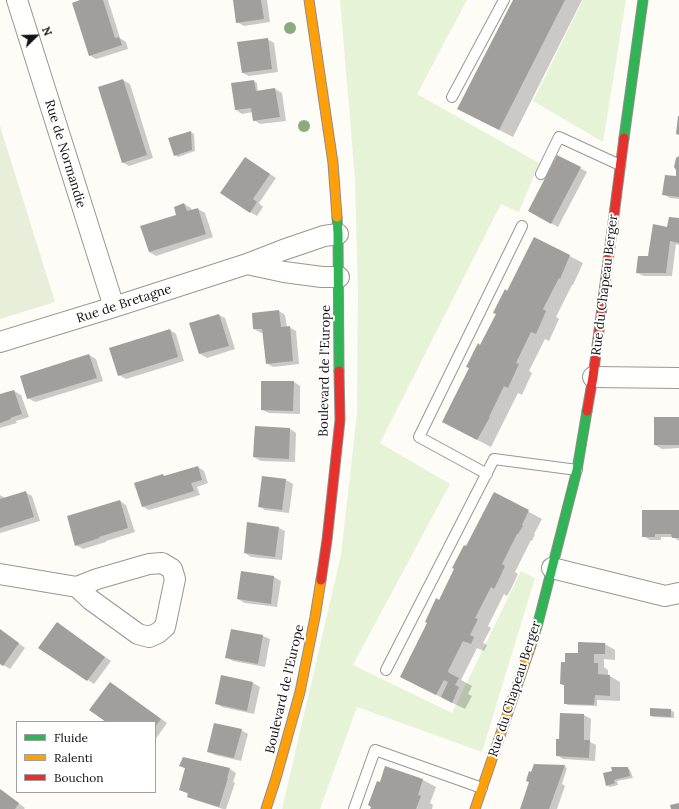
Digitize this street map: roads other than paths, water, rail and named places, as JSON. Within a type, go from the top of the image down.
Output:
[{"type":"street","name":"Rue de Normandie","points":[[17,0],[114,308]]},
{"type":"street","name":"Boulevard de l'Europe","points":[[266,809],[300,692],[315,617],[327,540],[340,420],[338,234],[333,163],[309,0]]},
{"type":"street","name":"Rue du Chapeau Berger","points":[[475,809],[538,623],[576,470],[593,376],[643,0]]},
{"type":"street","name":"Rue de Bretagne","points":[[0,342],[114,308],[247,264],[324,236],[338,234]]},
{"type":"street","points":[[247,264],[284,272],[322,277],[339,277]]},
{"type":"street","points":[[593,376],[679,378]]},
{"type":"street","points":[[0,574],[77,587],[149,564],[162,563],[172,569],[175,579],[165,627],[158,633],[149,637],[138,634],[91,600],[77,587]]},
{"type":"street","points":[[552,568],[665,596],[679,592]]},
{"type":"lane","points":[[452,97],[504,0]]},
{"type":"lane","points":[[541,174],[559,137],[620,165]]},
{"type":"lane","points":[[487,474],[419,437],[522,226]]},
{"type":"lane","points":[[386,670],[494,459],[576,470]]},
{"type":"lane","points":[[354,809],[375,750],[482,788]]}]
